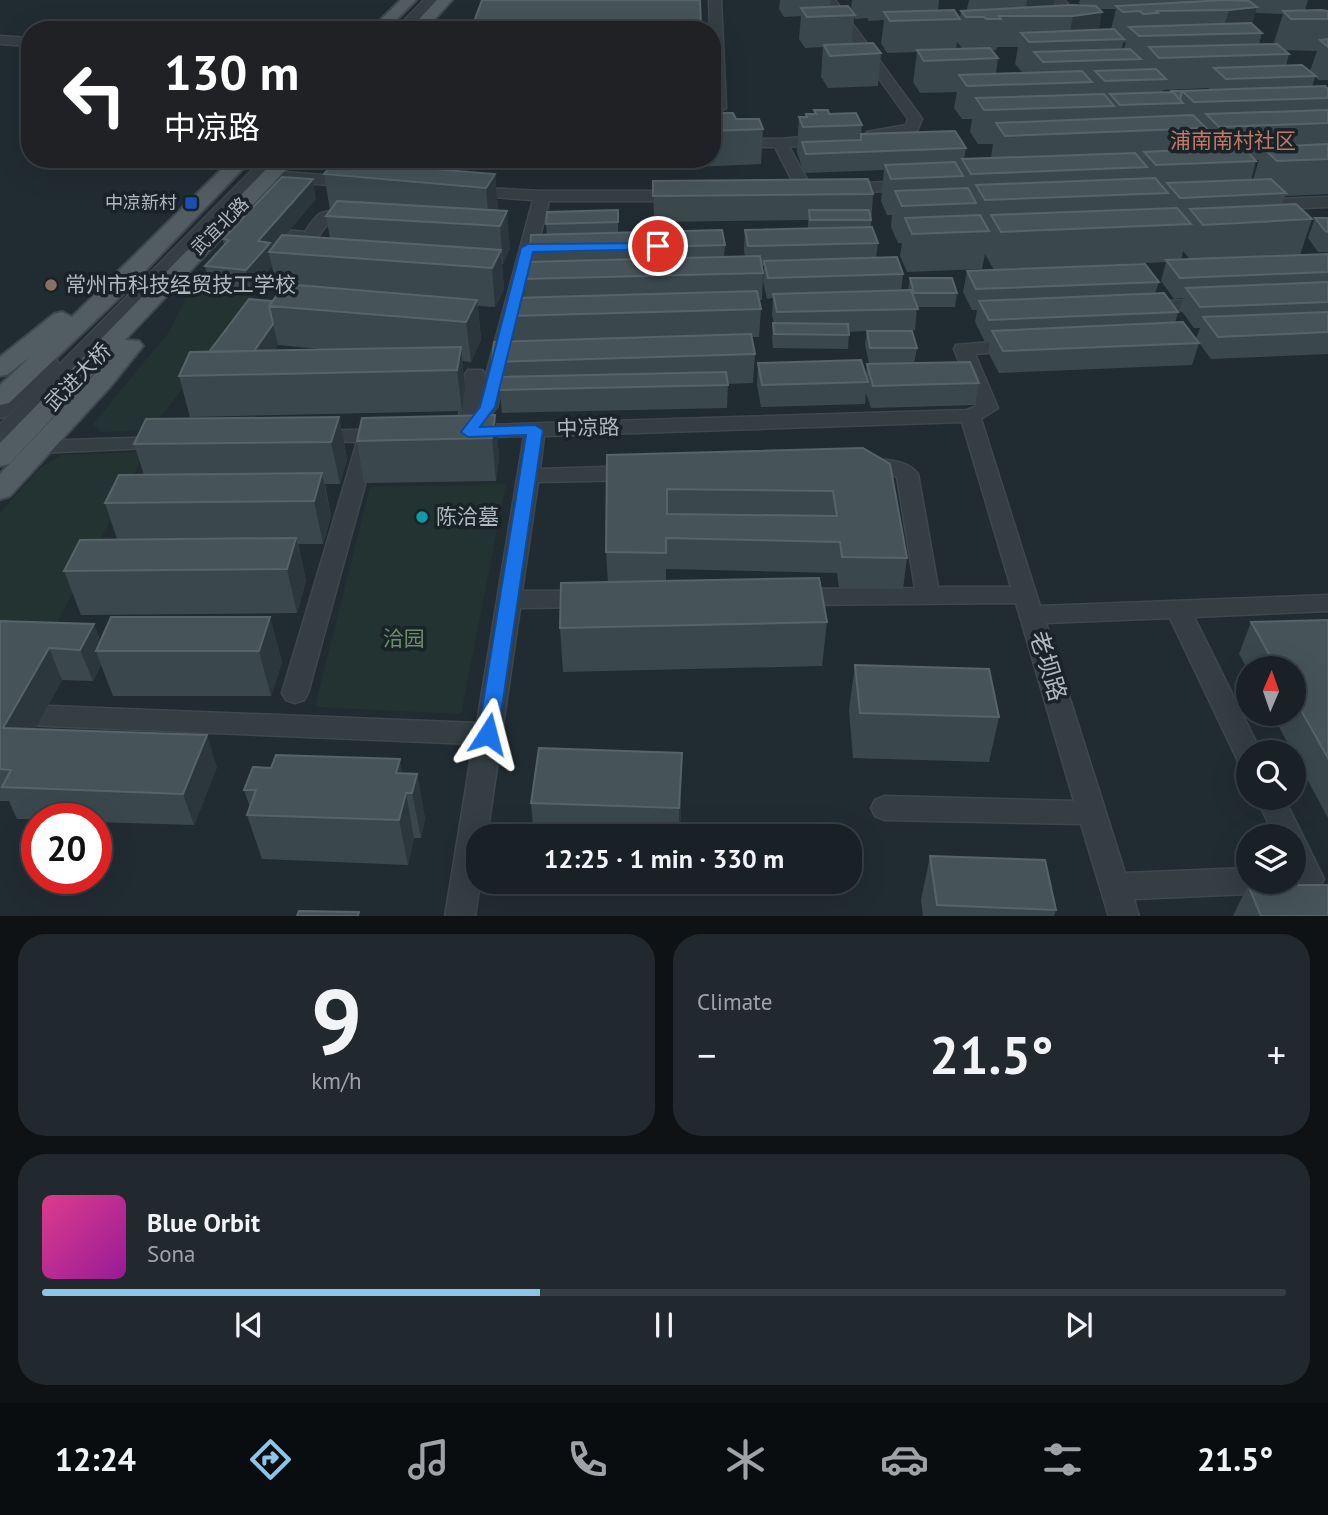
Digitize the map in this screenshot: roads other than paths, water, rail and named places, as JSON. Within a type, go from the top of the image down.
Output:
[{"type":"main road","points":[[387,21],[410,0]]},
{"type":"main road","points":[[424,21],[445,0]]},
{"type":"main road","name":"武宜北路","points":[[133,293],[153,251],[234,168]]},
{"type":"main road","name":"武宜北路","points":[[133,293],[192,254],[270,168]]},
{"type":"main road","points":[[0,369],[153,251]]},
{"type":"main road","points":[[0,490],[101,382],[134,342],[192,254]]},
{"type":"main road","name":"武进大桥","points":[[0,398],[133,293]]},
{"type":"main road","name":"武进大桥","points":[[0,458],[102,353],[133,293]]},
{"type":"street","points":[[410,21],[431,0]]},
{"type":"street","points":[[715,0],[716,21]]},
{"type":"street","points":[[721,143],[780,143],[896,133],[912,128],[915,119],[829,0]]},
{"type":"street","points":[[1058,0],[1094,36]]},
{"type":"street","points":[[0,40],[21,41]]},
{"type":"street","points":[[780,143],[812,190],[928,185]]},
{"type":"street","points":[[0,412],[270,168]]},
{"type":"street","points":[[277,168],[365,183]]},
{"type":"street","points":[[446,191],[542,196],[700,195]]},
{"type":"street","points":[[468,432],[487,407],[507,357],[542,221],[542,196]]},
{"type":"street","points":[[1236,206],[1328,202]]},
{"type":"street","points":[[318,263],[291,261],[326,217],[366,221]]},
{"type":"street","points":[[217,229],[310,237]]},
{"type":"street","points":[[0,436],[133,293]]},
{"type":"street","points":[[1123,308],[1232,303]]},
{"type":"street","points":[[970,416],[988,408],[963,349],[1031,345]]},
{"type":"street","points":[[468,432],[475,374]]},
{"type":"street","name":"中凉路","points":[[443,433],[970,416]]},
{"type":"street","name":"老坝路","points":[[970,416],[1124,916]]},
{"type":"street","points":[[460,916],[535,430]]},
{"type":"street","points":[[300,438],[406,434]]},
{"type":"street","points":[[295,693],[369,436]]},
{"type":"street","points":[[38,447],[176,442]]},
{"type":"street","points":[[839,468],[894,467],[906,474],[928,596]]},
{"type":"street","points":[[528,476],[650,473]]},
{"type":"street","points":[[775,597],[928,596],[1029,605],[1178,609],[1328,603]]},
{"type":"street","points":[[509,600],[607,599]]},
{"type":"street","points":[[1178,609],[1242,740]]},
{"type":"street","points":[[0,714],[488,734]]},
{"type":"street","points":[[885,808],[1093,813]]},
{"type":"street","points":[[1115,887],[1236,882]]},
{"type":"place","name":"中凉新村","points":[[191,203]]},
{"type":"place","name":"常州市科技经贸技工学校","points":[[51,285]]},
{"type":"place","name":"陈洽墓","points":[[422,517]]},
{"type":"district","name":"浦南南村社区","points":[[1233,141]]},
{"type":"park label","name":"洽园","points":[[404,639]]}]
